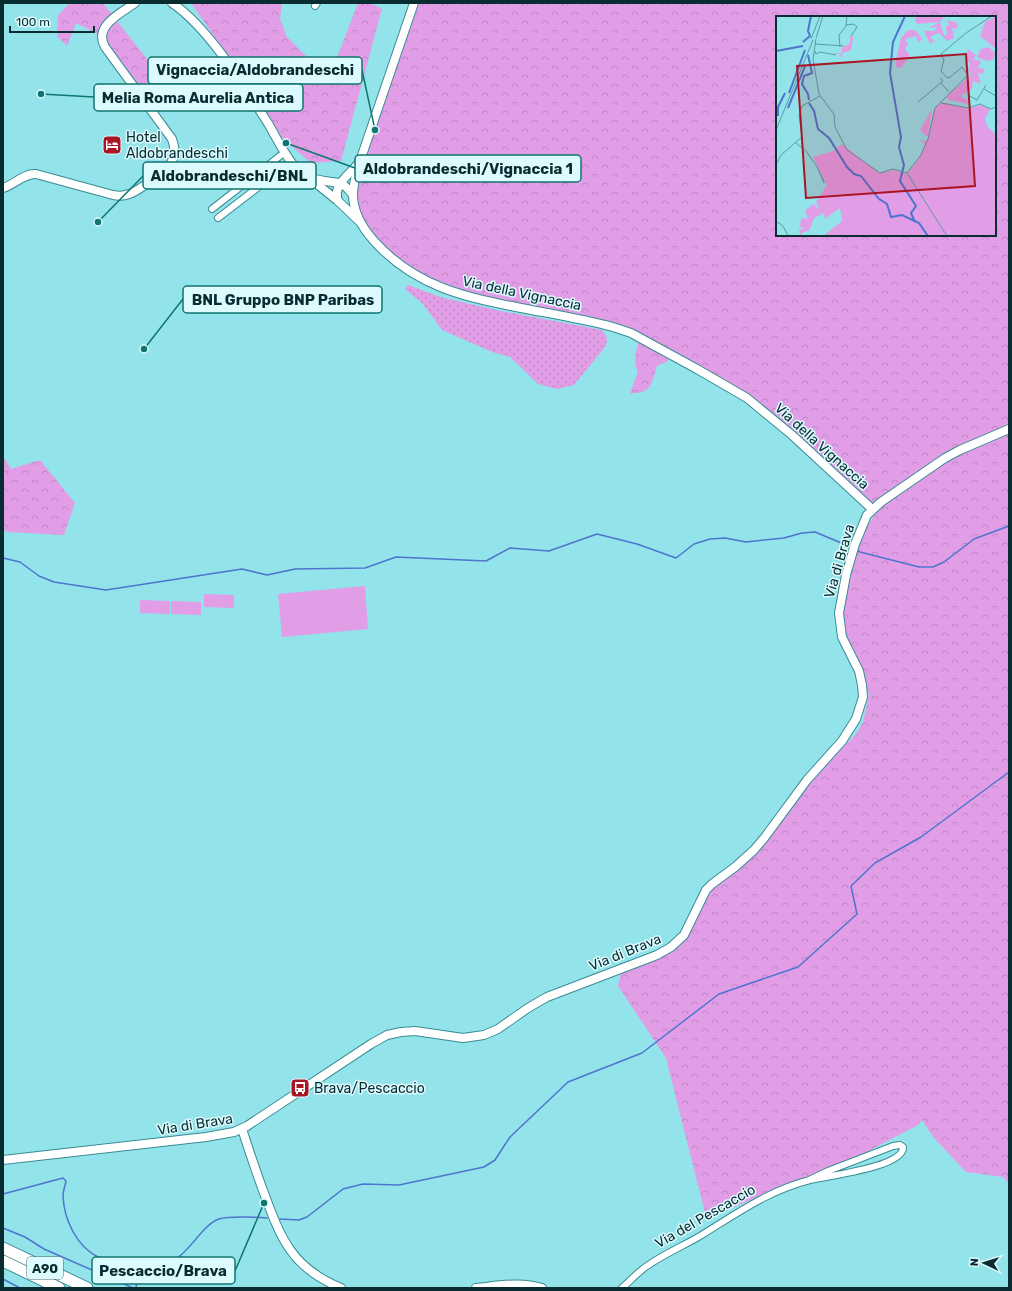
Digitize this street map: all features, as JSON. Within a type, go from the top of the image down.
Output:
[{"type":"highway","name":"A90","points":[[3,1248],[87,1288]]},
{"type":"highway","name":"A90","points":[[3,1261],[59,1288]]},
{"type":"street","points":[[3,188],[10,186],[27,175],[36,174],[113,195],[124,195],[134,192],[166,169],[170,164],[175,152],[172,139],[105,47],[102,40],[102,31],[107,24],[135,3]]},
{"type":"street","points":[[172,3],[185,14],[214,45],[242,84],[291,162],[338,201],[359,221]]},
{"type":"street","name":"Via della Vignaccia","points":[[414,3],[360,161],[353,195],[359,221],[373,239],[398,264],[424,280],[446,290],[464,296],[613,326],[630,333],[697,369],[747,398],[769,415],[872,509]]},
{"type":"street","points":[[212,209],[285,152]]},
{"type":"street","points":[[338,201],[336,193],[340,183],[360,161]]},
{"type":"street","points":[[218,218],[291,162]]},
{"type":"street","points":[[307,176],[324,181],[340,183],[353,195],[346,201],[338,201]]},
{"type":"street","name":"Via di Brava","points":[[3,1160],[206,1137],[242,1129],[385,1036],[397,1032],[410,1031],[463,1038],[484,1035],[498,1029],[528,1008],[544,999],[657,955],[677,943],[688,928],[704,893],[711,885],[754,850],[807,780],[842,741],[856,719],[863,697],[862,685],[858,671],[842,637],[839,618],[840,598],[854,548],[864,521],[872,509],[950,455],[1009,429]]},
{"type":"street","points":[[242,1129],[276,1226],[287,1246],[303,1264],[320,1277],[341,1288]]},
{"type":"street","name":"Via del Pescaccio","points":[[622,1288],[652,1263],[700,1236],[752,1203],[787,1187],[809,1180],[883,1165],[901,1155],[903,1147],[900,1145],[893,1146],[809,1180]]},
{"type":"street","points":[[476,1288],[519,1284],[542,1288]]},
{"type":"green space","points":[[70,3],[103,3],[150,63],[154,90],[152,102],[103,37],[76,23],[67,46],[57,36],[58,15]]},
{"type":"green space","points":[[191,3],[282,3],[280,19],[287,37],[320,70],[336,60],[358,3],[370,3],[382,9],[341,161],[311,163],[283,139]]},
{"type":"green space","points":[[418,3],[1009,3],[1009,1184],[1003,1177],[966,1172],[934,1138],[922,1120],[918,1125],[857,1157],[714,1215],[705,1213],[666,1058],[618,986],[621,972],[666,953],[685,940],[713,888],[760,849],[806,785],[857,733],[863,722],[869,695],[863,671],[845,632],[843,606],[863,532],[879,509],[777,416],[709,371],[619,325],[472,294],[437,283],[423,274],[396,261],[360,217],[357,202],[358,182],[365,155]]},
{"type":"green space","points":[[408,285],[440,297],[496,310],[602,330],[607,338],[606,346],[574,385],[557,389],[538,384],[510,357],[492,352],[442,330],[423,304],[405,289]]},
{"type":"green space","points":[[639,340],[668,356],[668,361],[657,366],[652,383],[647,390],[643,392],[630,393],[638,372],[635,360]]},
{"type":"green space","points":[[3,456],[11,469],[40,460],[75,503],[64,535],[8,532],[3,530]]},
{"type":"green space","points":[[365,586],[368,629],[282,637],[278,594]]},
{"type":"green space","points":[[204,594],[234,595],[234,608],[204,607]]},
{"type":"green space","points":[[140,600],[170,601],[170,614],[140,613]]},
{"type":"green space","points":[[171,601],[201,602],[201,615],[171,614]]},
{"type":"waterway","points":[[856,550],[919,567],[933,567],[944,562],[974,539],[1009,526]]},
{"type":"waterway","points":[[3,558],[20,562],[39,576],[54,582],[106,590],[242,569],[267,575],[295,569],[365,568],[396,557],[486,561],[510,548],[549,551],[597,534],[637,544],[676,558],[694,544],[710,539],[725,538],[746,542],[784,538],[802,533],[815,532],[851,547]]},
{"type":"waterway","points":[[280,1219],[299,1220],[307,1217],[343,1189],[363,1184],[399,1185],[484,1167],[495,1160],[510,1137],[568,1082],[642,1053],[719,994],[798,967],[857,914],[851,886],[875,863],[921,837],[1009,772]]},
{"type":"waterway","points":[[3,1194],[63,1178],[66,1181],[63,1196],[66,1214],[73,1231],[83,1246],[98,1257],[131,1263],[159,1264],[174,1260],[180,1256],[207,1227],[219,1219],[236,1217],[267,1218]]},
{"type":"waterway","points":[[3,1228],[25,1237],[44,1249],[133,1288]]},
{"type":"waterway","points":[[136,1288],[139,1264]]},
{"type":"waterway","points":[[3,1279],[20,1288]]},
{"type":"place","name":"Melia Roma Aurelia Antica","points":[[41,94]]},
{"type":"place","name":"Vignaccia/Aldobrandeschi","points":[[375,130]]},
{"type":"place","name":"Aldobrandeschi/Vignaccia 1","points":[[286,143]]},
{"type":"place","name":"Hotel Aldobrandeschi","points":[[112,145]]},
{"type":"place","name":"Aldobrandeschi/BNL","points":[[98,222]]},
{"type":"place","name":"BNL Gruppo BNP Paribas","points":[[144,349]]},
{"type":"place","name":"Brava/Pescaccio","points":[[300,1088]]},
{"type":"place","name":"Pescaccio/Brava","points":[[264,1203]]}]
